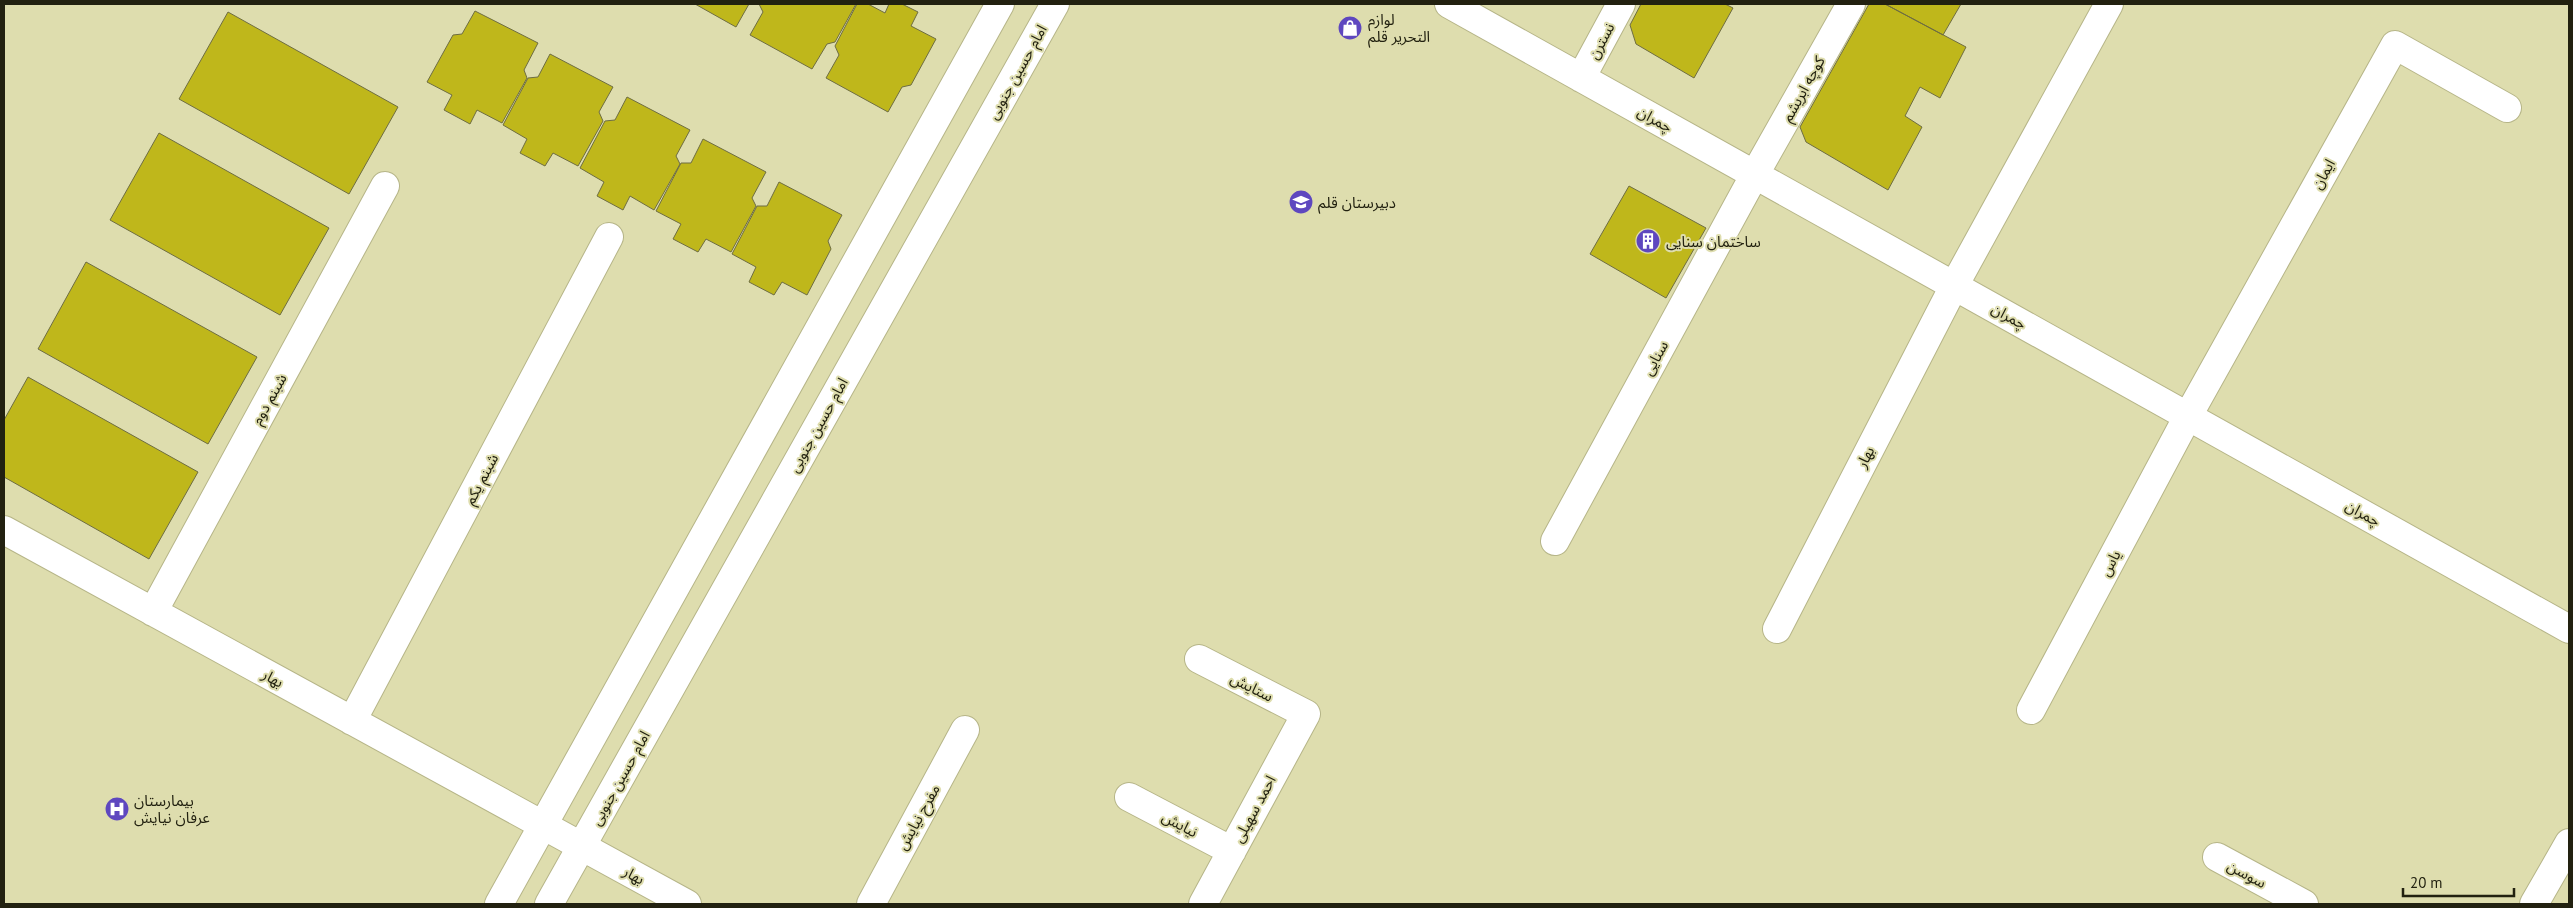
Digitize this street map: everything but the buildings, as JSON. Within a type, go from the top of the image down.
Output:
[{"type":"street","points":[[499,904],[1000,4]]},
{"type":"street","name":"امام حسین جنوبی","points":[[549,904],[1055,4]]},
{"type":"street","name":"چمران","points":[[1449,4],[2569,629]]},
{"type":"street","name":"نسترن","points":[[1581,78],[1621,4]]},
{"type":"street","name":"کوچه ابریشم","points":[[1755,174],[1851,4]]},
{"type":"street","name":"بهار","points":[[1776,629],[1954,286],[2109,4]]},
{"type":"street","name":"ایمان","points":[[2188,416],[2395,45],[2507,108]]},
{"type":"street","name":"سنایی","points":[[1555,541],[1755,174]]},
{"type":"street","name":"شبنم دوم","points":[[153,612],[385,186]]},
{"type":"street","name":"شبنم یکم","points":[[352,721],[609,237]]},
{"type":"street","name":"یاس","points":[[2031,710],[2188,416]]},
{"type":"street","name":"بهار","points":[[4,530],[687,904]]},
{"type":"street","name":"ستایش","points":[[1199,659],[1306,714]]},
{"type":"street","name":"احمد سهیلی","points":[[1203,904],[1306,714]]},
{"type":"street","name":"مفرح نیایش","points":[[871,904],[965,730]]},
{"type":"street","name":"نیایش","points":[[1129,797],[1232,851]]},
{"type":"street","points":[[2534,904],[2569,843]]},
{"type":"street","name":"سوسن","points":[[2217,858],[2304,904]]},
{"type":"place","name":"لوازم التحریر قلم","points":[[1350,28]]},
{"type":"place","name":"دبیرستان قلم","points":[[1301,202]]},
{"type":"place","name":"ساختمان سنایی","points":[[1648,241]]},
{"type":"place","name":"بيمارستان عرفان نيايش","points":[[117,809]]}]
